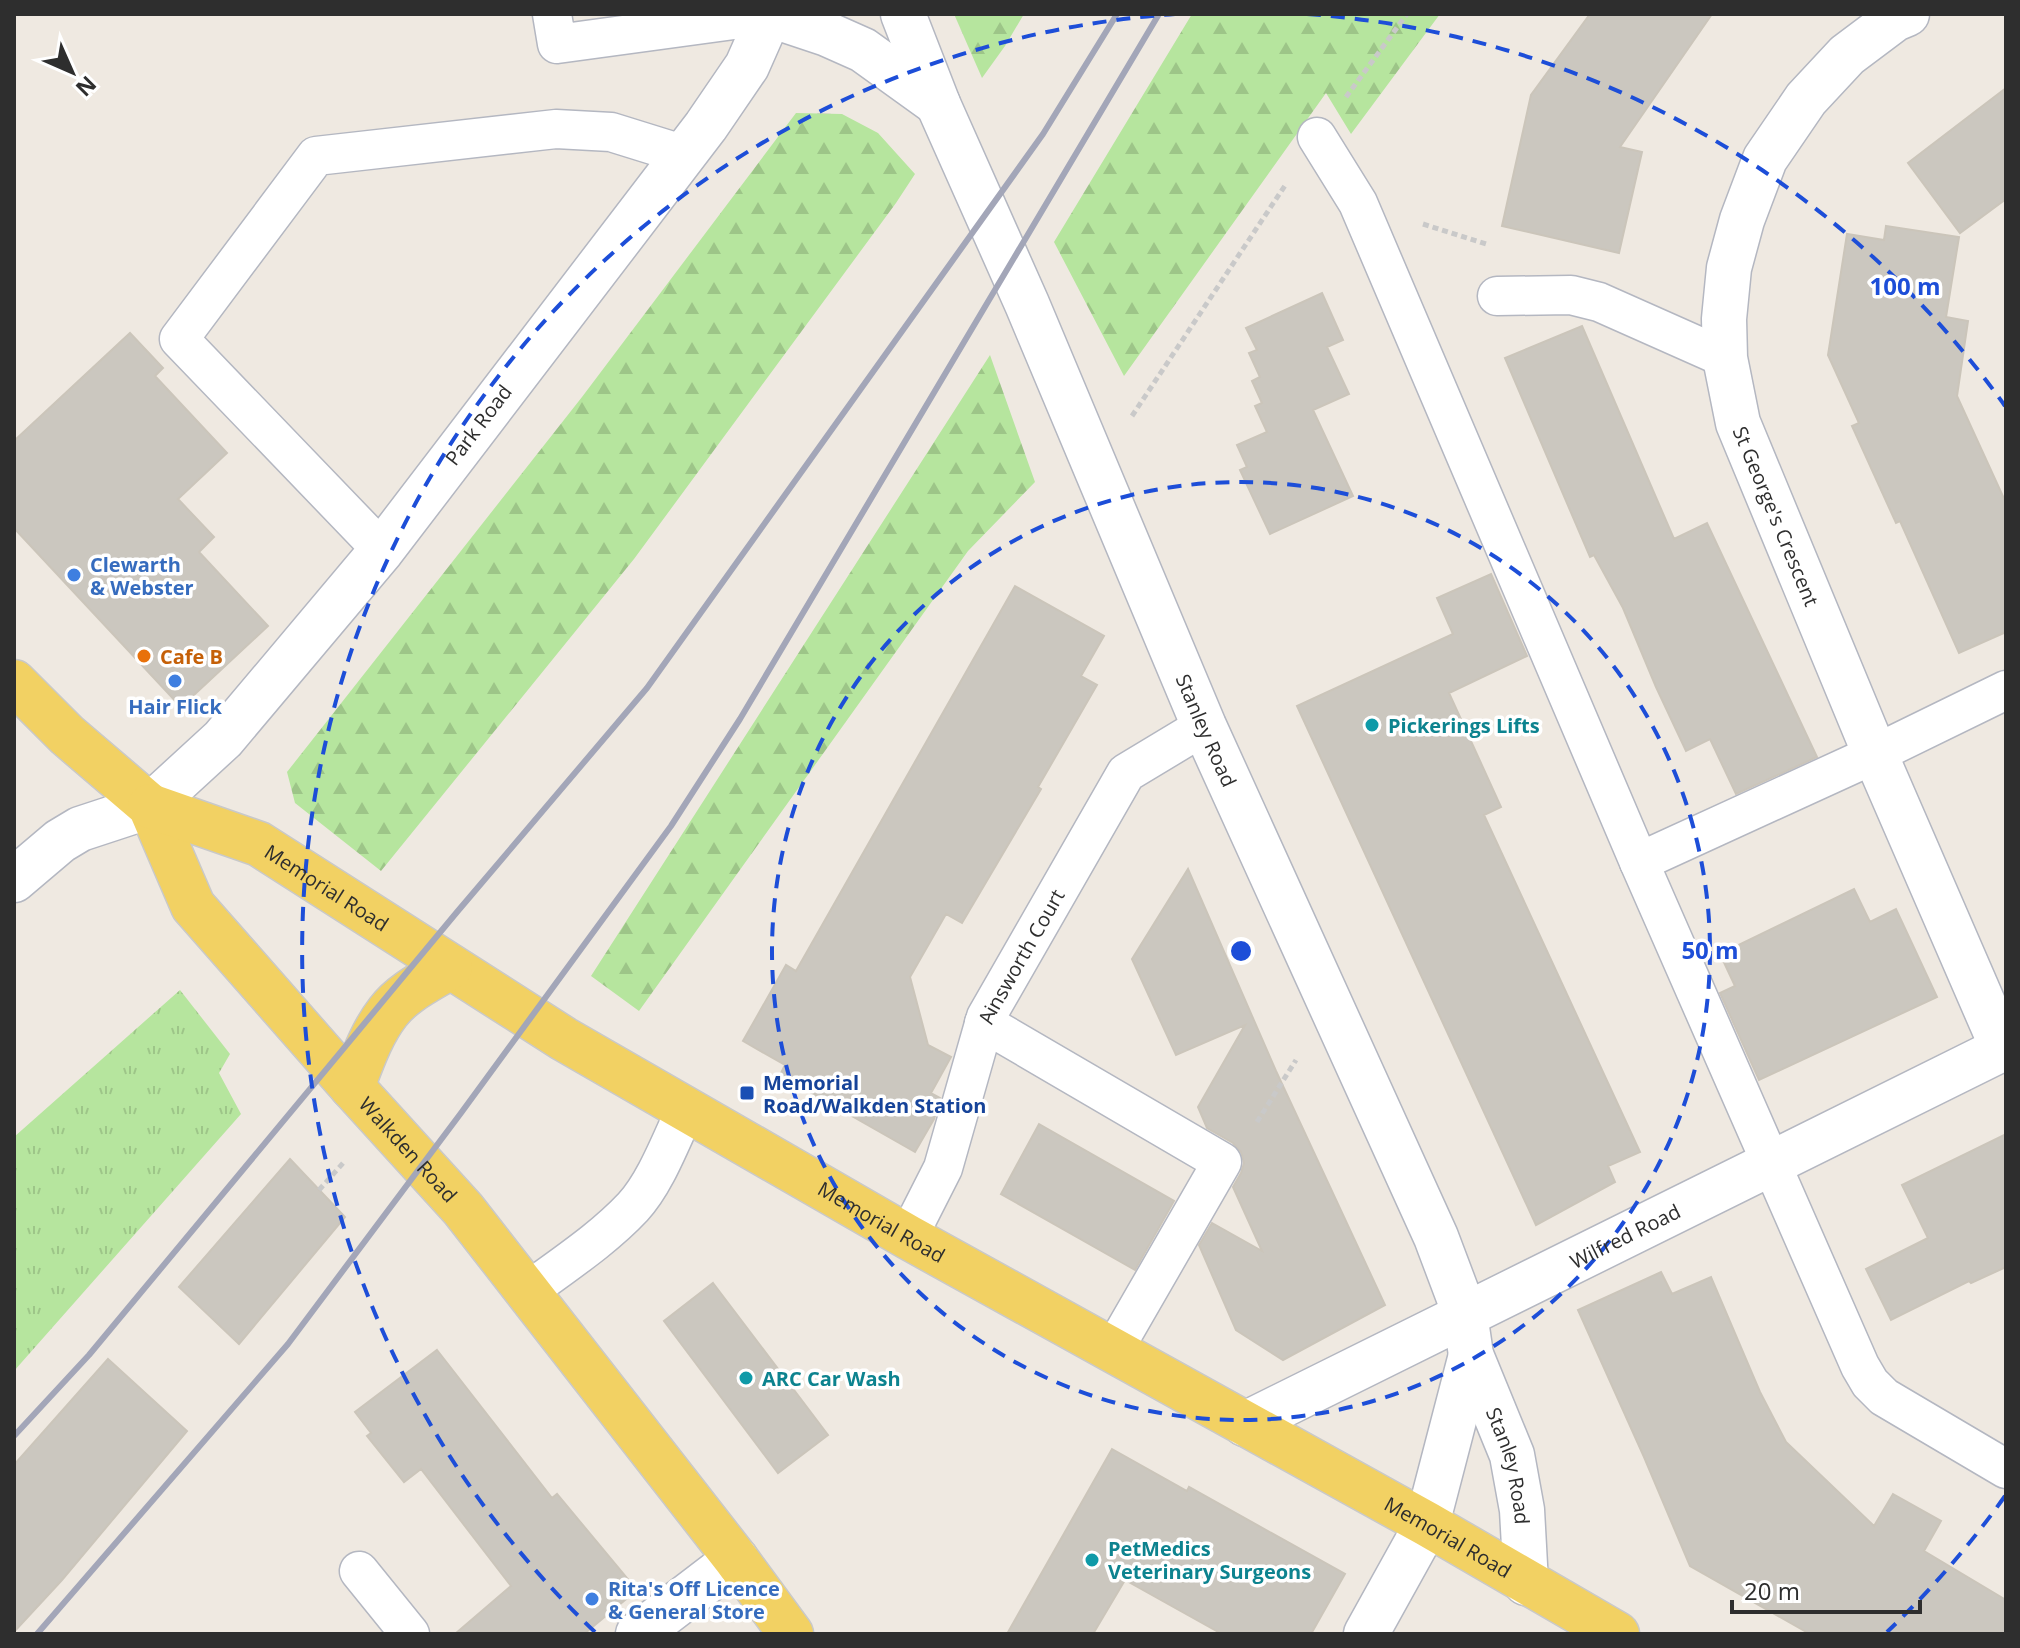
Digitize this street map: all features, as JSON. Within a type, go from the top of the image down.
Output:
[{"type":"main road","name":"Walkden Road","points":[[14,682],[67,735],[150,806],[193,906],[463,1209],[791,1634]]},
{"type":"main road","name":"Memorial Road","points":[[150,806],[259,844],[564,1039],[908,1237],[1427,1524],[1617,1634]]},
{"type":"main road","points":[[352,1087],[372,1038],[390,1010],[418,986],[450,967]]},
{"type":"street","points":[[770,14],[863,50],[938,104]]},
{"type":"street","name":"Park Road","points":[[150,806],[223,739],[382,550],[685,155],[747,66],[770,14]]},
{"type":"street","name":"Stanley Road","points":[[903,14],[938,104],[1027,304],[1204,726],[1436,1237],[1512,1455],[1522,1510],[1526,1583]]},
{"type":"street","name":"St George's Crescent","points":[[1907,14],[1895,19],[1847,55],[1806,99],[1765,159],[1742,220],[1729,268],[1724,319],[1725,358],[1738,423],[1875,754],[2004,1048]]},
{"type":"street","points":[[14,880],[60,841],[80,829],[150,806]]},
{"type":"street","name":"Wilfred Road","points":[[1245,1424],[1468,1335],[1772,1163],[2004,1048]]},
{"type":"street","name":"Stanley Road","points":[[1366,1634],[1427,1524],[1468,1335]]},
{"type":"street","points":[[638,1634],[736,1559]]},
{"type":"lane","points":[[552,14],[557,44],[770,14]]},
{"type":"lane","points":[[382,550],[179,339],[316,156],[556,129],[611,132],[685,155]]},
{"type":"lane","points":[[1317,137],[1358,203],[1639,862],[1860,1366],[1870,1383],[1884,1397],[1999,1454]]},
{"type":"lane","points":[[1497,296],[1571,295],[1599,302],[1725,358]]},
{"type":"lane","points":[[1639,862],[2006,690]]},
{"type":"lane","name":"Ainsworth Court","points":[[908,1237],[943,1168],[986,1017],[1126,773],[1204,726]]},
{"type":"lane","points":[[984,1023],[1222,1162],[1113,1351]]},
{"type":"lane","points":[[527,1292],[600,1237],[634,1206],[654,1176],[686,1109]]},
{"type":"lane","points":[[359,1571],[410,1634]]},
{"type":"path","points":[[1096,470],[1317,137],[1407,14]]},
{"type":"path","points":[[1222,1162],[1256,1125],[1331,1004]]},
{"type":"green space","points":[[954,14],[1024,14],[982,78]]},
{"type":"green space","points":[[1192,14],[1440,14],[1351,134],[1326,93],[1124,376],[1054,242]]},
{"type":"green space","points":[[796,113],[842,114],[878,133],[915,174],[634,559],[381,871],[295,803],[287,772],[582,397]]},
{"type":"green space","points":[[990,355],[1035,482],[968,551],[639,1011],[591,976]]},
{"type":"green space","points":[[180,990],[230,1054],[219,1073],[241,1114],[14,1371],[14,1137]]},
{"type":"building","points":[[1590,14],[1712,14],[1620,147],[1642,152],[1619,253],[1502,226],[1531,95]]},
{"type":"building","points":[[2006,88],[2006,199],[1960,233],[1908,163]]},
{"type":"building","points":[[1886,226],[1959,237],[1946,317],[1968,321],[1957,396],[2006,503],[2006,632],[1959,653],[1900,521],[1896,523],[1852,426],[1859,423],[1828,355],[1847,234],[1884,240]]},
{"type":"building","points":[[1322,293],[1343,340],[1327,347],[1349,394],[1313,410],[1353,496],[1270,534],[1240,470],[1247,467],[1237,445],[1267,432],[1255,406],[1262,403],[1252,381],[1260,377],[1249,353],[1257,350],[1246,328]]},
{"type":"building","points":[[1582,326],[1674,539],[1707,523],[1817,757],[1736,794],[1710,739],[1686,751],[1623,608],[1594,555],[1590,557],[1505,358]]},
{"type":"building","points":[[130,333],[163,368],[155,376],[227,453],[178,499],[214,537],[199,552],[268,626],[181,707],[14,528],[14,441]]},
{"type":"building","points":[[1491,574],[1527,656],[1449,693],[1501,807],[1484,815],[1640,1152],[1608,1166],[1615,1182],[1536,1225],[1297,706],[1453,634],[1437,598]]},
{"type":"building","points":[[1015,586],[1104,636],[1081,676],[1097,685],[1038,787],[1041,789],[962,923],[946,914],[910,977],[928,1045],[951,1057],[931,1093],[940,1098],[934,1119],[915,1152],[780,1075],[785,1065],[743,1041],[786,965],[796,971]]},
{"type":"building","points":[[1188,869],[1276,1071],[1385,1305],[1283,1360],[1236,1330],[1199,1245],[1212,1223],[1262,1251],[1233,1187],[1244,1163],[1241,1152],[1233,1143],[1207,1128],[1198,1107],[1245,1025],[1176,1055],[1132,959]]},
{"type":"building","points":[[1854,889],[1870,922],[1896,909],[1937,997],[1759,1080],[1720,993],[1735,986],[1720,954]]},
{"type":"building","points":[[1039,1124],[1174,1201],[1135,1270],[1001,1194]]},
{"type":"building","points":[[2006,1134],[2006,1267],[1971,1283],[1969,1281],[1891,1320],[1866,1269],[1928,1238],[1902,1185]]},
{"type":"building","points":[[290,1159],[345,1217],[239,1344],[179,1287]]},
{"type":"building","points":[[1661,1272],[1672,1294],[1711,1277],[1760,1392],[1786,1442],[1874,1526],[1893,1494],[1941,1521],[1924,1551],[2006,1600],[2006,1634],[1810,1634],[1690,1566],[1578,1310]]},
{"type":"building","name":"ARC Car Wash","points":[[713,1283],[828,1435],[778,1473],[664,1321]]},
{"type":"building","points":[[437,1350],[552,1498],[557,1494],[637,1590],[584,1634],[455,1634],[511,1586],[421,1469],[404,1482],[367,1436],[371,1433],[355,1412]]},
{"type":"building","points":[[108,1359],[187,1431],[62,1580],[14,1632],[14,1465]]},
{"type":"building","points":[[1112,1449],[1187,1491],[1189,1487],[1345,1574],[1311,1634],[1222,1634],[1125,1580],[1093,1634],[1007,1634]]},
{"type":"railway","points":[[14,1436],[89,1355],[647,688],[1043,134],[1117,14]]},
{"type":"railway","points":[[37,1634],[288,1344],[671,826],[740,719],[1159,14]]},
{"type":"place","name":"Clewarth & Webster","points":[[74,575]]},
{"type":"place","name":"Cafe B","points":[[144,656]]},
{"type":"place","name":"Hair Flick","points":[[175,681]]},
{"type":"place","name":"Pickerings Lifts","points":[[1372,725]]},
{"type":"place","name":"Memorial Road/Walkden Station","points":[[747,1093]]},
{"type":"place","name":"ARC Car Wash","points":[[746,1378]]},
{"type":"place","name":"PetMedics Veterinary Surgeons","points":[[1092,1560]]},
{"type":"place","name":"Rita's Off Licence & General Store","points":[[592,1599]]}]
